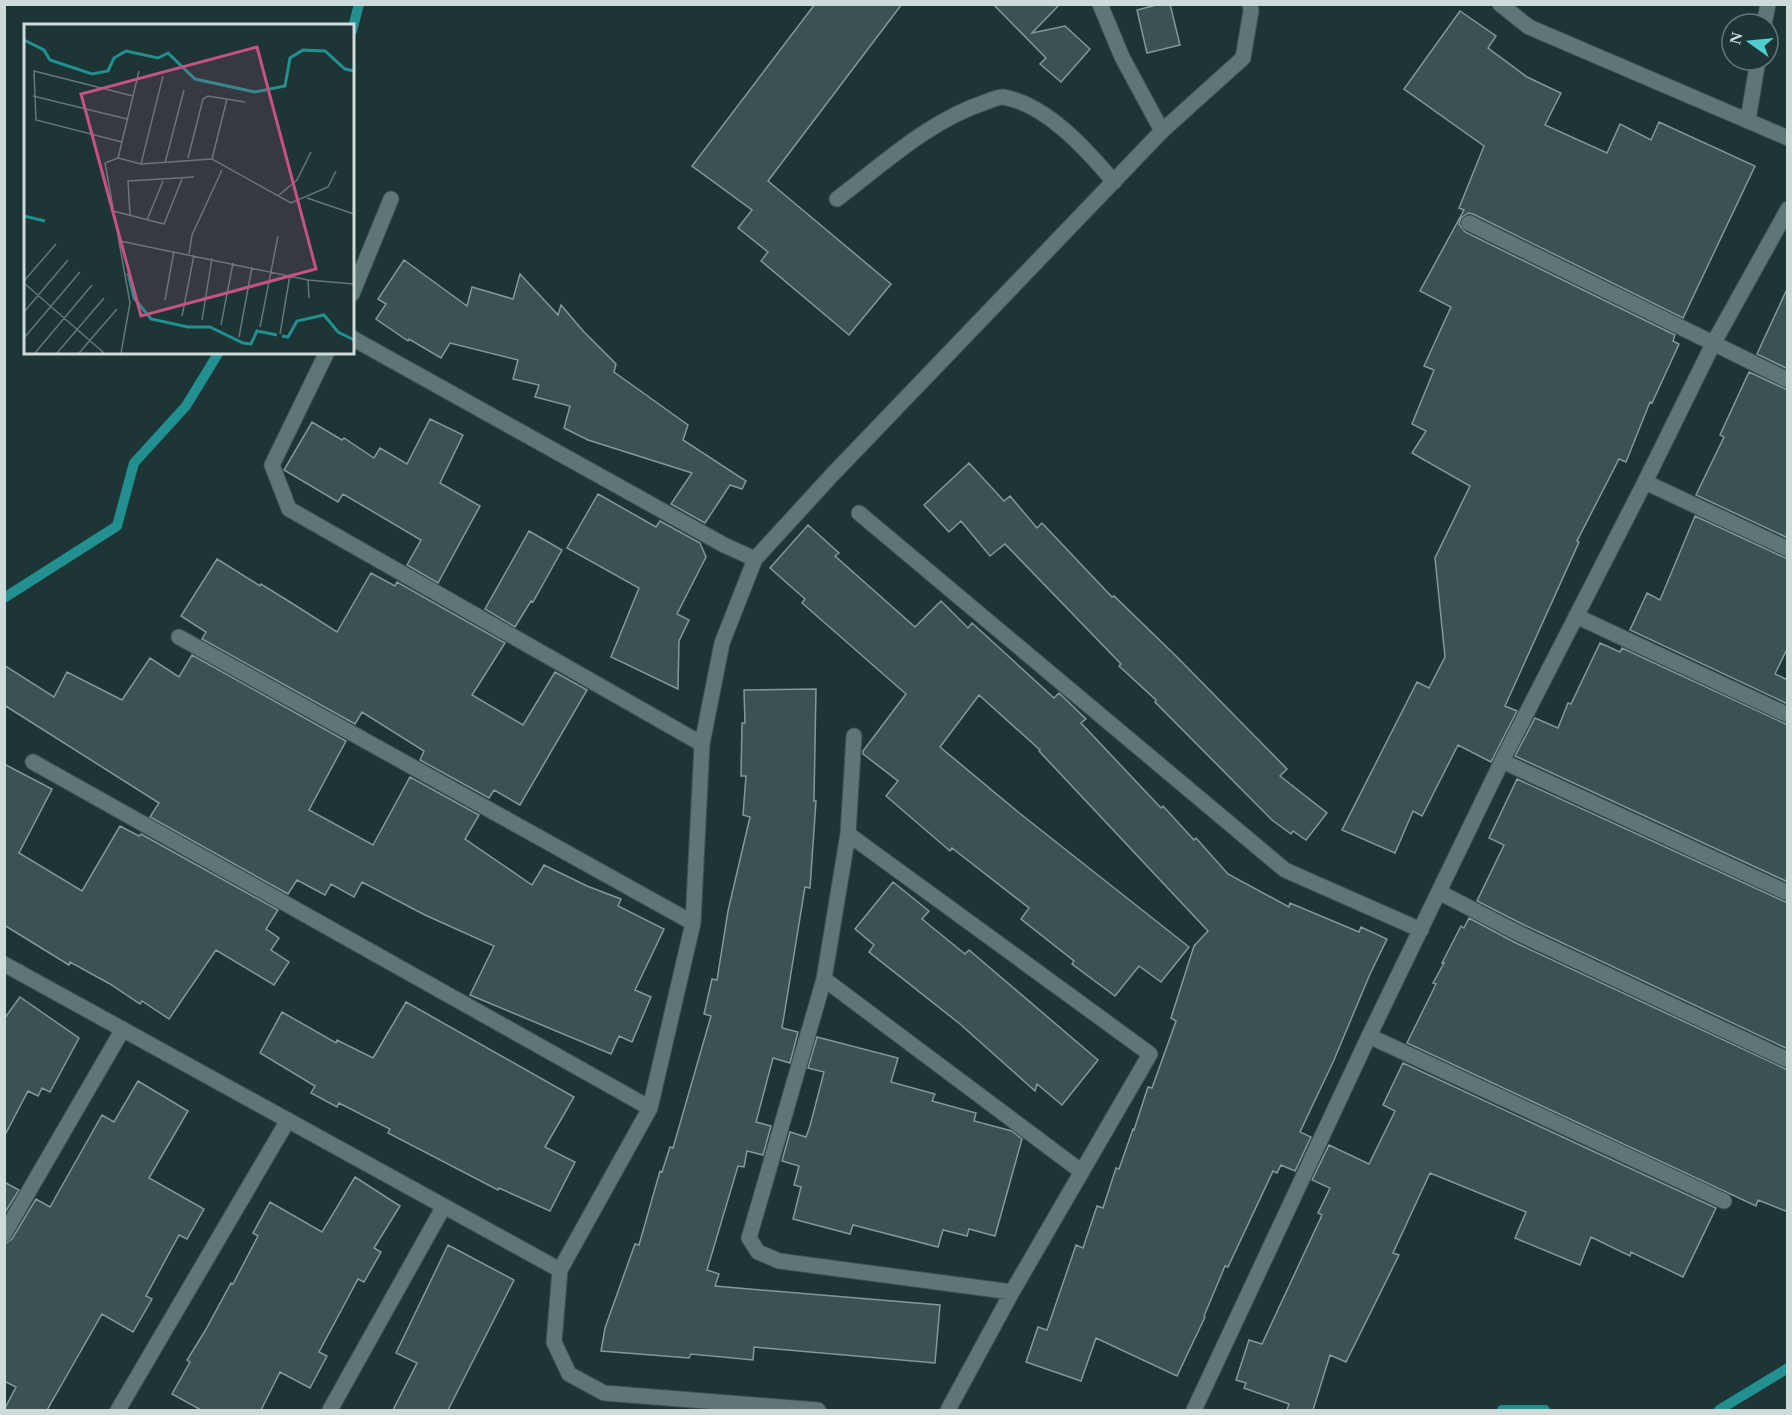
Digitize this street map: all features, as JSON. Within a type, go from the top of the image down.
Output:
[{"type":"street","points":[[1100,4],[1122,57],[1162,131]]},
{"type":"street","points":[[818,1410],[604,1393],[568,1374],[554,1341],[560,1270],[650,1108],[693,923],[702,744],[722,643],[754,559],[1162,131],[1243,58],[1251,11],[1250,4]]},
{"type":"street","points":[[1500,4],[1529,27],[1788,138]]},
{"type":"street","points":[[1748,120],[1756,72]]},
{"type":"street","points":[[837,199],[914,141],[963,109],[1001,97],[1038,109],[1090,154],[1114,182]]},
{"type":"street","points":[[354,289],[391,199]]},
{"type":"street","points":[[1194,1410],[1369,1036],[1502,761],[1713,344],[1787,213]]},
{"type":"street","points":[[1469,223],[1788,380]]},
{"type":"street","points":[[354,339],[724,545],[754,559]]},
{"type":"street","points":[[326,354],[272,465],[289,509],[702,744]]},
{"type":"street","points":[[1645,482],[1788,549]]},
{"type":"street","points":[[859,513],[1285,870],[1421,930]]},
{"type":"street","points":[[1576,616],[1788,715]]},
{"type":"street","points":[[179,637],[693,923]]},
{"type":"street","points":[[854,736],[848,834],[824,980],[749,1238],[758,1252],[779,1261],[1011,1292]]},
{"type":"street","points":[[1502,761],[1788,893]]},
{"type":"street","points":[[33,762],[650,1108]]},
{"type":"street","points":[[848,834],[1150,1054],[1011,1292],[948,1410]]},
{"type":"street","points":[[1439,892],[1520,934],[1788,1060]]},
{"type":"street","points":[[4,964],[560,1270]]},
{"type":"street","points":[[824,980],[1082,1172]]},
{"type":"street","points":[[4,1234],[123,1029]]},
{"type":"street","points":[[1369,1036],[1724,1201]]},
{"type":"street","points":[[118,1410],[288,1120]]},
{"type":"street","points":[[330,1410],[444,1206]]},
{"type":"building","points":[[815,4],[902,4],[768,181],[891,284],[849,335],[761,261],[768,252],[738,228],[752,210],[692,166]]},
{"type":"building","points":[[993,4],[1060,4],[1032,33],[1065,26],[1090,49],[1061,82],[1040,64],[1046,58]]},
{"type":"building","points":[[1170,4],[1180,45],[1147,53],[1137,10]]},
{"type":"building","points":[[1460,11],[1496,36],[1488,48],[1527,77],[1561,93],[1545,125],[1607,153],[1620,124],[1651,140],[1659,122],[1755,166],[1683,318],[1473,214],[1468,213],[1461,218],[1459,224],[1465,232],[1675,335],[1673,341],[1679,344],[1652,403],[1650,402],[1626,462],[1619,459],[1577,541],[1579,542],[1505,706],[1517,711],[1491,762],[1458,745],[1422,816],[1413,811],[1395,853],[1342,830],[1417,682],[1429,688],[1445,657],[1435,558],[1470,486],[1412,453],[1426,431],[1412,424],[1434,370],[1424,366],[1451,307],[1420,291],[1464,210],[1459,208],[1484,146],[1404,89]]},
{"type":"building","points":[[404,260],[467,306],[472,287],[513,299],[520,274],[558,315],[561,305],[616,364],[614,372],[688,425],[683,440],[746,481],[742,489],[730,485],[705,523],[671,504],[692,473],[588,440],[564,428],[570,406],[535,397],[539,385],[513,379],[518,360],[450,343],[441,358],[409,339],[408,341],[376,319],[386,304],[378,299]]},
{"type":"building","points":[[1788,287],[1788,369],[1757,354]]},
{"type":"building","points":[[1749,372],[1788,390],[1788,538],[1696,495],[1724,437],[1720,435]]},
{"type":"building","points":[[430,419],[463,435],[440,483],[480,506],[438,583],[407,565],[421,540],[343,494],[338,502],[284,470],[312,422],[342,440],[344,438],[374,458],[380,448],[407,464]]},
{"type":"building","points":[[969,463],[1004,501],[1010,496],[1037,528],[1042,523],[1112,597],[1114,596],[1178,658],[1287,769],[1280,776],[1327,813],[1306,840],[1293,831],[1291,834],[1272,820],[1155,702],[1156,700],[1119,666],[1121,664],[1005,544],[990,556],[961,521],[949,532],[924,505]]},
{"type":"building","points":[[598,494],[656,527],[660,521],[700,543],[706,557],[677,614],[689,620],[679,641],[678,689],[611,657],[639,588],[567,548]]},
{"type":"building","points":[[1695,516],[1788,559],[1788,647],[1775,674],[1788,680],[1788,704],[1630,630],[1647,593],[1660,600]]},
{"type":"building","points":[[808,525],[839,553],[835,556],[915,627],[941,601],[968,628],[972,623],[1054,698],[1059,693],[1086,719],[1081,723],[1161,808],[1163,806],[1194,840],[1196,838],[1228,874],[1289,907],[1290,903],[1359,932],[1361,927],[1387,939],[1300,1132],[1311,1137],[1295,1171],[1281,1165],[1277,1173],[1273,1171],[1228,1267],[1225,1266],[1205,1317],[1177,1376],[1096,1338],[1081,1381],[1026,1362],[1038,1327],[1047,1330],[1076,1245],[1083,1248],[1097,1206],[1103,1208],[1116,1168],[1119,1169],[1148,1087],[1152,1088],[1176,1021],[1171,1018],[1194,946],[1208,931],[1040,750],[979,695],[940,747],[1018,812],[1189,947],[1161,982],[1139,966],[1115,996],[1072,964],[1074,961],[1021,919],[1029,908],[952,848],[950,851],[886,796],[898,781],[863,754],[863,751],[906,694],[802,603],[805,599],[770,568]]},
{"type":"building","points":[[529,531],[562,550],[533,602],[531,601],[515,627],[485,609]]},
{"type":"building","points":[[217,559],[337,632],[371,573],[395,586],[397,582],[505,643],[472,695],[523,725],[555,672],[587,690],[520,805],[494,790],[489,798],[420,760],[424,751],[362,712],[355,724],[202,639],[206,632],[181,616]]},
{"type":"building","points":[[1600,643],[1620,652],[1622,648],[1788,725],[1788,882],[1515,756],[1535,718],[1558,728],[1568,703],[1571,704]]},
{"type":"building","points":[[192,655],[346,741],[309,810],[373,845],[410,777],[479,815],[465,839],[532,885],[544,865],[587,886],[621,899],[618,906],[664,929],[635,990],[651,997],[632,1042],[619,1036],[611,1054],[470,995],[494,946],[425,915],[362,882],[354,897],[331,884],[325,895],[297,880],[288,894],[150,817],[159,803],[4,705],[4,665],[54,697],[67,672],[122,700],[150,658],[179,677]]},
{"type":"building","points":[[816,689],[814,801],[816,801],[810,888],[805,887],[782,1028],[798,1032],[790,1063],[773,1058],[756,1122],[771,1126],[763,1155],[747,1151],[744,1167],[738,1166],[707,1270],[719,1274],[715,1286],[940,1305],[935,1363],[754,1347],[753,1360],[691,1354],[689,1358],[601,1351],[605,1328],[635,1244],[639,1245],[660,1171],[662,1172],[670,1147],[673,1148],[711,1016],[704,1014],[712,979],[717,980],[728,911],[750,817],[743,815],[746,776],[741,776],[742,723],[745,723],[744,690]]},
{"type":"building","points":[[4,764],[52,789],[19,853],[82,891],[120,826],[139,836],[141,834],[278,910],[266,929],[279,938],[271,950],[289,962],[274,985],[216,950],[169,1019],[142,1001],[140,1004],[70,962],[69,965],[4,925]]},
{"type":"building","points":[[1517,779],[1788,903],[1788,1049],[1477,901],[1504,845],[1489,838]]},
{"type":"building","points":[[893,882],[929,911],[922,919],[965,954],[969,950],[1098,1060],[1062,1105],[1037,1084],[1035,1091],[960,1024],[869,952],[874,945],[855,929]]},
{"type":"building","points":[[1469,918],[1516,943],[1788,1070],[1788,1212],[1758,1200],[1756,1206],[1407,1043],[1436,984],[1433,983],[1444,963],[1442,963],[1461,926],[1464,928]]},
{"type":"building","points":[[20,997],[79,1038],[50,1092],[42,1088],[38,1096],[28,1091],[4,1137],[4,1019]]},
{"type":"building","points":[[406,1002],[574,1097],[545,1147],[575,1162],[550,1211],[499,1188],[498,1190],[388,1133],[390,1129],[339,1103],[337,1107],[311,1093],[315,1086],[260,1053],[282,1012],[336,1043],[337,1040],[373,1058]]},
{"type":"building","points":[[817,1037],[898,1058],[891,1082],[935,1094],[932,1101],[976,1113],[974,1121],[1012,1131],[1022,1139],[995,1236],[969,1229],[967,1236],[943,1230],[938,1247],[853,1225],[850,1234],[793,1219],[801,1187],[794,1185],[799,1166],[782,1161],[790,1132],[806,1137],[810,1126],[824,1072],[808,1068]]},
{"type":"building","points":[[1403,1063],[1716,1208],[1683,1277],[1631,1252],[1630,1256],[1591,1237],[1580,1265],[1515,1238],[1526,1212],[1430,1173],[1393,1253],[1399,1255],[1346,1362],[1330,1355],[1313,1410],[1287,1410],[1289,1404],[1244,1388],[1246,1383],[1236,1380],[1249,1340],[1262,1344],[1322,1215],[1318,1213],[1330,1188],[1312,1180],[1329,1145],[1369,1164],[1395,1111],[1383,1105]]},
{"type":"building","points":[[138,1081],[188,1111],[149,1178],[204,1209],[187,1239],[179,1235],[146,1296],[152,1299],[133,1332],[102,1314],[47,1410],[4,1410],[16,1387],[4,1381],[4,1244],[12,1239],[36,1199],[50,1207],[102,1115],[114,1122]]},
{"type":"building","points":[[355,1177],[400,1206],[374,1248],[381,1252],[364,1282],[358,1279],[319,1352],[327,1356],[310,1388],[280,1372],[261,1410],[201,1410],[172,1394],[190,1362],[187,1360],[231,1283],[233,1284],[258,1236],[253,1233],[270,1202],[322,1232]]},
{"type":"building","points":[[4,1182],[19,1190],[4,1214]]},
{"type":"building","points":[[448,1245],[514,1280],[448,1410],[393,1410],[417,1363],[396,1353]]},
{"type":"waterway","points":[[354,24],[359,4]]},
{"type":"waterway","points":[[4,598],[117,526],[134,463],[186,406],[218,354]]},
{"type":"waterway","points":[[1719,1410],[1788,1368]]},
{"type":"waterway","points":[[1502,1410],[1545,1410]]}]
